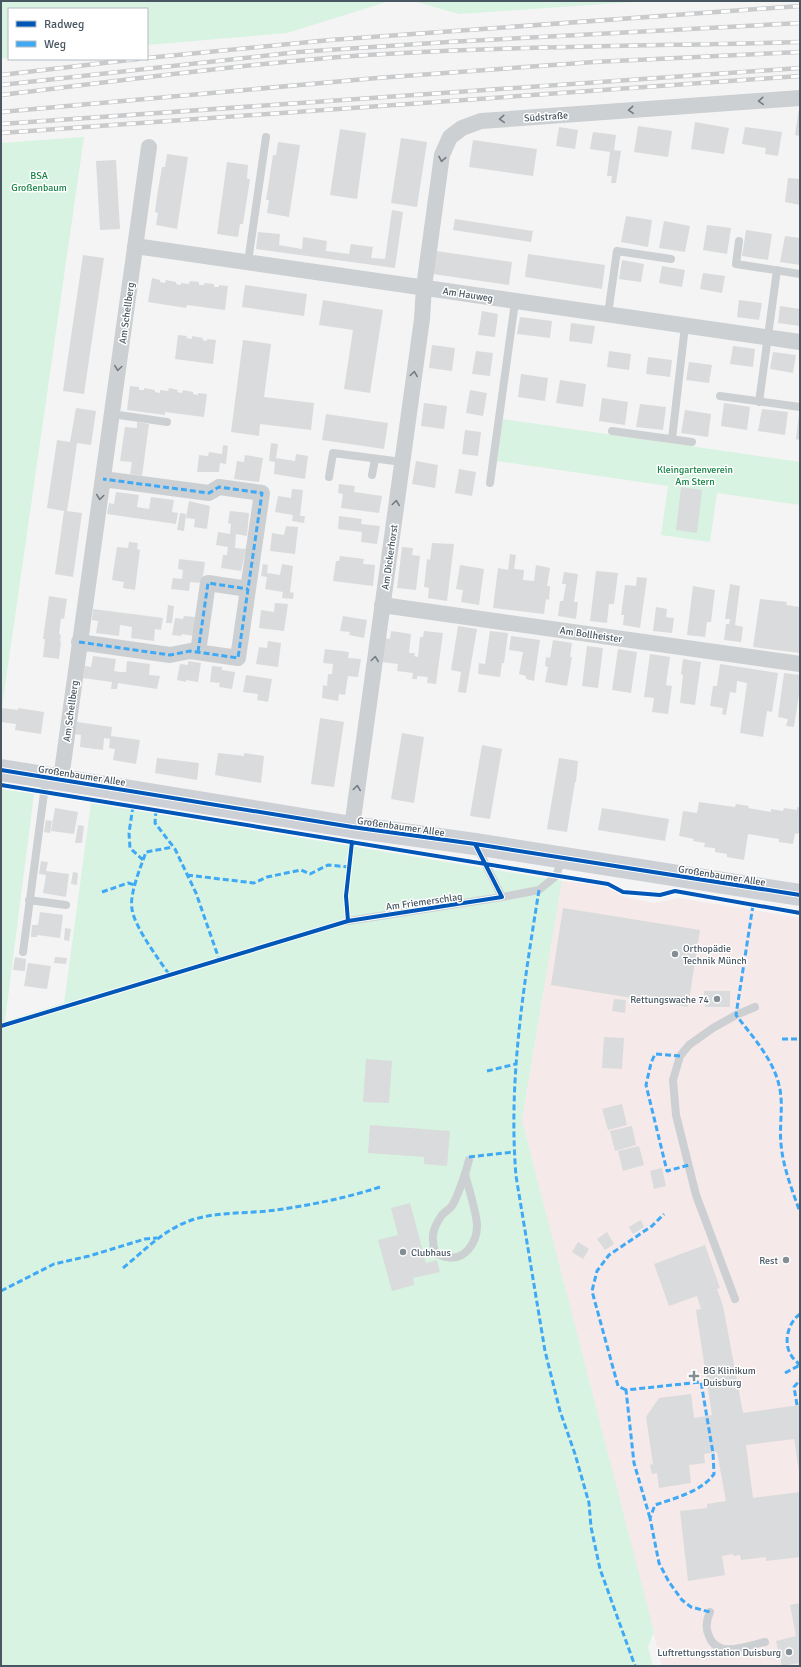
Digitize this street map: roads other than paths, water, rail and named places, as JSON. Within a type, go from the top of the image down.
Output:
[{"type":"main road","name":"Großenbaumer Allee","points":[[1,770],[352,827],[475,844],[800,895]]},
{"type":"street","name":"Südstraße","points":[[424,287],[442,155],[450,137],[462,128],[481,121],[800,98]]},
{"type":"street","name":"Am Schellberg","points":[[54,778],[79,642],[149,147]]},
{"type":"street","name":"Am Hauweg","points":[[135,246],[800,342]]},
{"type":"street","name":"Am Dickerhorst","points":[[352,827],[422,319],[424,287]]},
{"type":"street","points":[[79,642],[170,655],[190,651],[238,658],[262,493],[219,487],[209,494],[103,479]]},
{"type":"street","points":[[198,652],[208,583],[248,589]]},
{"type":"street","name":"Am Bollheister","points":[[382,605],[800,664]]},
{"type":"lane","points":[[248,262],[266,137]]},
{"type":"lane","points":[[739,241],[736,264],[800,274]]},
{"type":"lane","points":[[608,314],[617,251],[671,259]]},
{"type":"lane","points":[[759,402],[777,270]]},
{"type":"lane","points":[[490,482],[515,302]]},
{"type":"lane","points":[[672,439],[685,326]]},
{"type":"lane","points":[[720,396],[800,407]]},
{"type":"lane","points":[[112,414],[167,422]]},
{"type":"lane","points":[[612,431],[692,442]]},
{"type":"lane","points":[[329,477],[333,453],[402,462]]},
{"type":"lane","points":[[372,475],[375,459]]},
{"type":"lane","points":[[23,952],[30,900],[54,778]]},
{"type":"lane","points":[[475,844],[502,897]]},
{"type":"lane","name":"Am Friemerschlag","points":[[348,920],[539,890],[556,876],[563,858]]},
{"type":"lane","points":[[30,900],[66,905]]},
{"type":"lane","points":[[735,1299],[696,1195],[676,1115],[673,1080],[680,1056],[689,1045],[713,1028],[736,1015],[755,1007]]},
{"type":"lane","points":[[465,1174],[477,1225],[474,1239],[468,1251],[458,1257],[447,1257],[435,1253],[432,1239],[434,1227],[443,1214],[452,1206],[469,1160]]},
{"type":"lane","points":[[710,1612],[706,1620],[707,1634],[711,1642],[716,1647],[725,1650],[732,1650],[765,1642]]},
{"type":"railway","points":[[148,58],[330,40],[800,6]]},
{"type":"railway","points":[[1,85],[298,52],[448,42],[800,23]]},
{"type":"railway","points":[[1,95],[221,69],[353,56],[521,48],[800,42]]},
{"type":"railway","points":[[1,112],[377,78],[594,62],[800,52]]},
{"type":"railway","points":[[1,75],[129,60]]},
{"type":"railway","points":[[1,124],[800,68]]},
{"type":"railway","points":[[1,133],[800,76]]},
{"type":"place","name":"Orthopädie Technik Münch","points":[[675,954]]},
{"type":"place","name":"Rettungswache 74","points":[[717,999]]},
{"type":"place","name":"Clubhaus","points":[[403,1252]]},
{"type":"place","name":"Rest","points":[[786,1260]]},
{"type":"place","name":"BG Klinikum Duisburg","points":[[694,1376]]},
{"type":"place","name":"Luftrettungsstation Duisburg","points":[[789,1652]]},
{"type":"park label","name":"BSA Großenbaum","points":[[39,180]]},
{"type":"park label","name":"Kleingartenverein Am Stern","points":[[695,474]]}]
